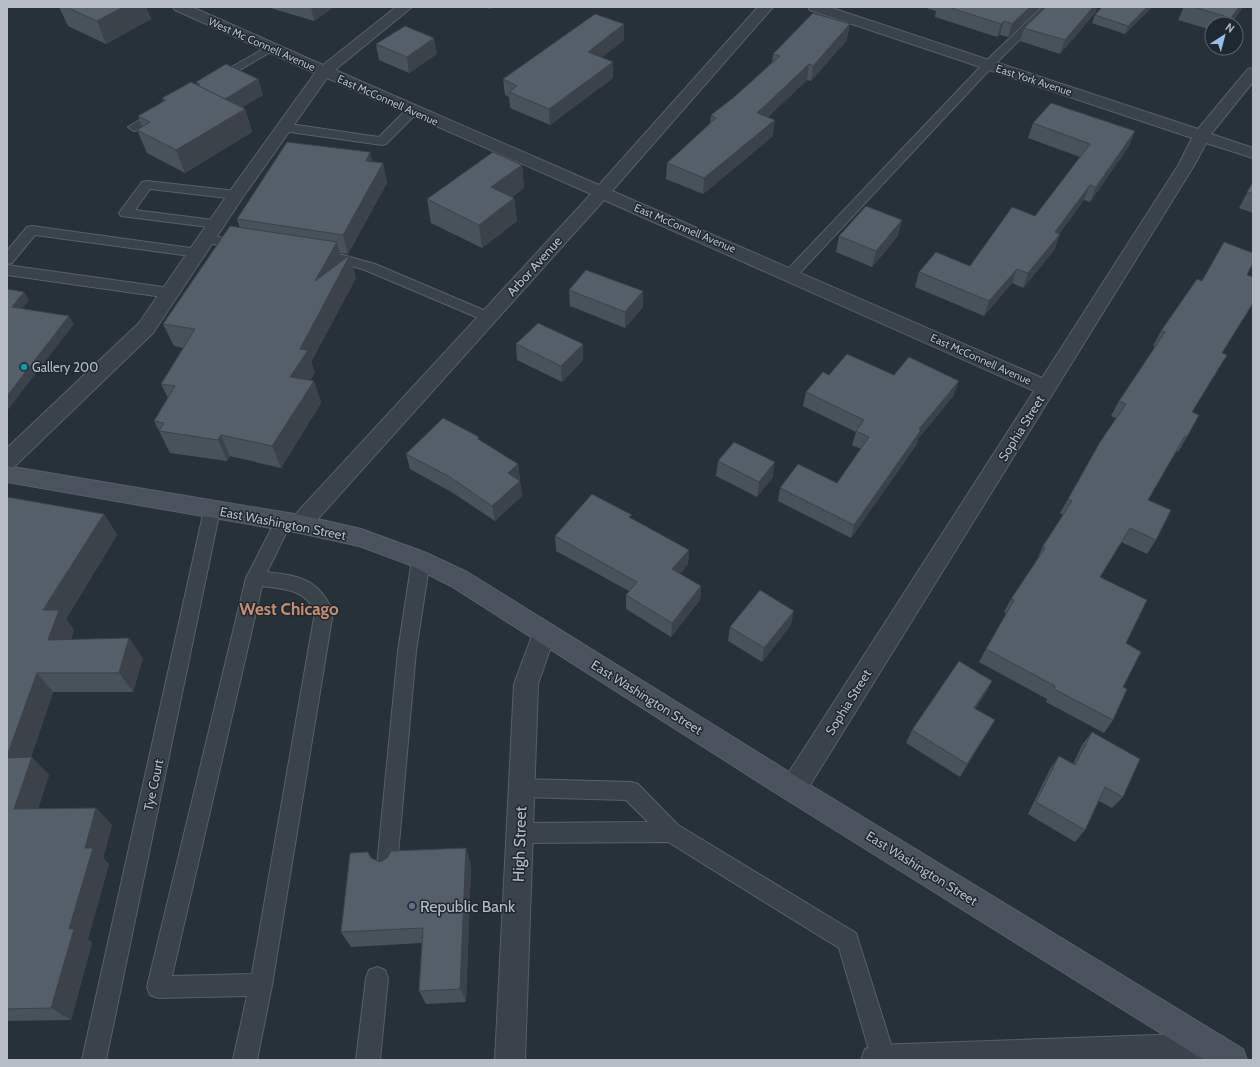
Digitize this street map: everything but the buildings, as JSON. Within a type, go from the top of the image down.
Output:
[{"type":"main road","name":"East Washington Street","points":[[7,474],[212,510],[292,522],[361,538],[422,560],[459,579],[793,789],[1222,1054]]},
{"type":"street","name":"West Mc Connell Avenue","points":[[180,7],[323,72]]},
{"type":"street","points":[[7,461],[146,328],[283,127],[323,72],[405,7]]},
{"type":"street","name":"Arbor Avenue","points":[[292,522],[488,317],[602,192],[766,7]]},
{"type":"street","name":"East York Avenue","points":[[815,7],[1253,153]]},
{"type":"street","name":"East McConnell Avenue","points":[[323,72],[791,274],[1046,388]]},
{"type":"street","name":"Sophia Street","points":[[793,789],[1187,164],[1200,136],[1253,72]]},
{"type":"street","name":"High Street","points":[[510,1060],[526,684],[544,632]]},
{"type":"street","points":[[876,1060],[1222,1054]]},
{"type":"lane","points":[[791,274],[988,65],[1048,7]]},
{"type":"lane","points":[[201,88],[270,48]]},
{"type":"lane","points":[[134,127],[174,103]]},
{"type":"lane","points":[[283,127],[382,141],[412,111]]},
{"type":"lane","points":[[216,224],[126,212],[147,185],[236,195]]},
{"type":"lane","points":[[7,260],[32,230],[202,246],[252,246]]},
{"type":"lane","points":[[305,254],[343,259],[370,267],[398,277],[424,292],[488,317]]},
{"type":"lane","points":[[7,270],[170,293]]},
{"type":"lane","name":"Tye Court","points":[[94,1060],[212,510]]},
{"type":"lane","points":[[261,985],[158,987],[255,578],[292,522]]},
{"type":"lane","points":[[387,866],[407,651],[422,560]]},
{"type":"lane","points":[[245,1060],[261,985],[324,612],[322,602],[316,594],[306,587],[255,578]]},
{"type":"lane","points":[[522,788],[631,791],[671,832],[848,941],[884,1060]]},
{"type":"lane","points":[[520,832],[671,832]]},
{"type":"lane","points":[[368,1060],[377,978]]},
{"type":"place","name":"Gallery 200","points":[[24,367]]},
{"type":"place","name":"Republic Bank","points":[[412,906]]},
{"type":"district","name":"West Chicago","points":[[289,609]]}]
